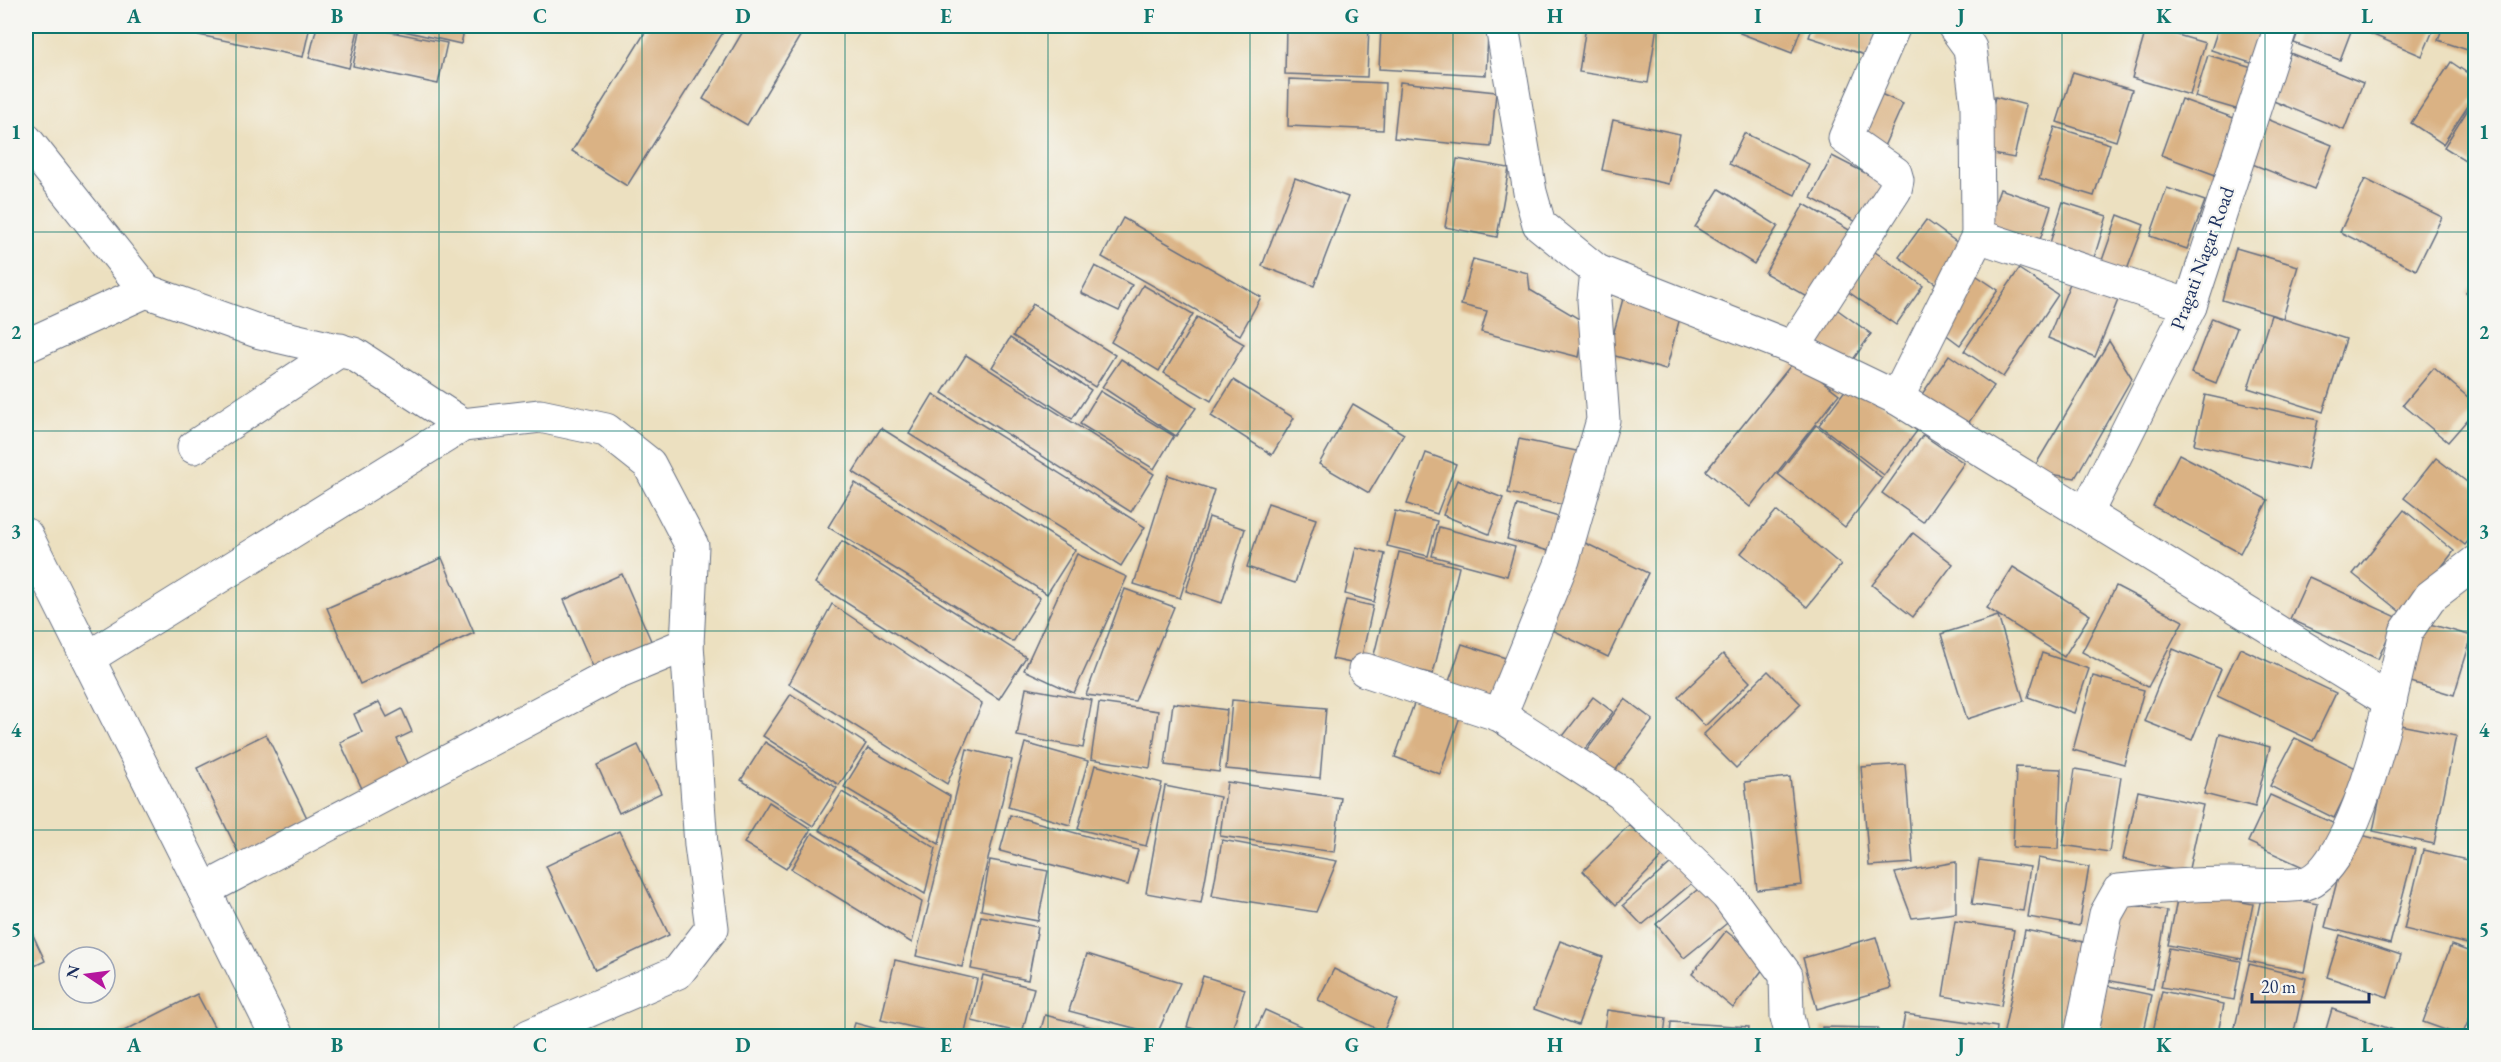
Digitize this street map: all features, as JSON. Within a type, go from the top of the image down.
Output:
[{"type":"street","points":[[1502,26],[1530,192],[1539,224],[1597,271],[1794,348],[1898,398],[2390,701]]},
{"type":"street","points":[[1794,348],[1895,190],[1897,180],[1894,173],[1845,138],[1894,26]]},
{"type":"street","points":[[1898,398],[1978,236],[1977,105],[1970,48],[1954,26]]},
{"type":"street","name":"Pragati Nagar Road","points":[[2085,514],[2190,306],[2281,26]]},
{"type":"street","points":[[26,140],[146,291],[260,332],[354,354],[463,425]]},
{"type":"street","points":[[1978,236],[2190,306]]},
{"type":"street","points":[[1500,715],[1563,560],[1603,420],[1594,300],[1597,271]]},
{"type":"street","points":[[26,346],[146,291]]},
{"type":"street","points":[[194,447],[340,350]]},
{"type":"street","points":[[88,658],[463,425],[540,416],[551,418],[606,430],[649,464],[692,546],[687,644],[701,845],[712,928],[678,972],[529,1036]]},
{"type":"street","points":[[26,535],[277,1036]]},
{"type":"street","points":[[2080,1036],[2106,914],[2119,891],[2183,884],[2304,884],[2325,869],[2348,830],[2374,768],[2406,632],[2430,597],[2475,562]]},
{"type":"street","points":[[204,890],[612,675],[687,644]]},
{"type":"street","points":[[1365,670],[1500,715],[1621,793],[1727,895],[1786,975],[1786,1017],[1792,1036]]},
{"type":"building","points":[[156,26],[310,26],[303,57]]},
{"type":"building","points":[[317,26],[359,26],[349,68],[309,58]]},
{"type":"building","points":[[361,26],[447,43],[438,84],[353,66]]},
{"type":"building","points":[[382,26],[465,26],[461,44]]},
{"type":"building","points":[[649,26],[727,26],[627,186],[572,151]]},
{"type":"building","points":[[746,26],[806,26],[747,125],[703,99]]},
{"type":"building","points":[[1286,26],[1369,26],[1367,77],[1285,74]]},
{"type":"building","points":[[1460,26],[1478,26],[1477,28]]},
{"type":"building","points":[[1586,26],[1657,26],[1648,83],[1579,72]]},
{"type":"building","points":[[1743,26],[1802,26],[1792,53],[1740,33]]},
{"type":"building","points":[[1813,26],[1878,26],[1868,56],[1809,37]]},
{"type":"building","points":[[2147,26],[2205,43],[2190,95],[2132,78]]},
{"type":"building","points":[[2219,26],[2273,26],[2260,66],[2211,50]]},
{"type":"building","points":[[2300,26],[2353,26],[2340,60],[2294,43]]},
{"type":"building","points":[[2375,26],[2435,26],[2422,56],[2371,34]]},
{"type":"building","points":[[2443,26],[2476,26],[2476,53],[2438,40]]},
{"type":"building","points":[[1381,28],[1488,34],[1486,75],[1379,69]]},
{"type":"building","points":[[2290,53],[2363,83],[2344,130],[2271,100]]},
{"type":"building","points":[[2208,55],[2259,70],[2246,112],[2195,97]]},
{"type":"building","points":[[2451,62],[2476,79],[2476,94],[2443,144],[2411,123]]},
{"type":"building","points":[[2073,72],[2132,90],[2116,141],[2057,122]]},
{"type":"building","points":[[1289,79],[1385,83],[1383,130],[1288,126]]},
{"type":"building","points":[[1400,82],[1496,92],[1491,147],[1394,138]]},
{"type":"building","points":[[1872,90],[1903,104],[1881,153],[1849,139]]},
{"type":"building","points":[[1995,97],[2026,105],[2014,158],[1982,152]]},
{"type":"building","points":[[2181,99],[2242,121],[2221,177],[2161,155]]},
{"type":"building","points":[[2472,103],[2476,105],[2476,167],[2444,147]]},
{"type":"building","points":[[2262,117],[2332,145],[2314,189],[2245,161]]},
{"type":"building","points":[[1613,120],[1680,134],[1669,184],[1602,170]]},
{"type":"building","points":[[2055,127],[2110,144],[2094,196],[2039,179]]},
{"type":"building","points":[[1744,133],[1809,164],[1795,195],[1729,164]]},
{"type":"building","points":[[1832,156],[1887,184],[1866,227],[1811,198]]},
{"type":"building","points":[[1457,159],[1509,168],[1497,237],[1445,227]]},
{"type":"building","points":[[1295,178],[1348,197],[1314,286],[1262,266]]},
{"type":"building","points":[[2365,179],[2442,217],[2416,270],[2340,232]]},
{"type":"building","points":[[2167,188],[2205,201],[2187,249],[2150,236]]},
{"type":"building","points":[[1719,189],[1778,226],[1754,264],[1695,227]]},
{"type":"building","points":[[2000,189],[2051,206],[2037,249],[1985,232]]},
{"type":"building","points":[[2063,202],[2107,216],[2093,261],[2049,246]]},
{"type":"building","points":[[1804,204],[1858,235],[1820,304],[1765,273]]},
{"type":"building","points":[[2118,215],[2144,225],[2125,275],[2100,266]]},
{"type":"building","points":[[1123,218],[1261,297],[1240,335],[1102,257]]},
{"type":"building","points":[[1926,220],[1966,249],[1939,286],[1899,257]]},
{"type":"building","points":[[1868,247],[1923,286],[1896,325],[1840,286]]},
{"type":"building","points":[[2236,248],[2298,266],[2283,318],[2222,300]]},
{"type":"building","points":[[1473,259],[1528,273],[1530,290],[1586,323],[1579,357],[1481,332],[1487,311],[1461,305]]},
{"type":"building","points":[[1095,266],[1132,285],[1119,311],[1081,293]]},
{"type":"building","points":[[2019,269],[2058,295],[2003,377],[1964,351]]},
{"type":"building","points":[[1971,272],[1998,290],[1960,345],[1936,327]]},
{"type":"building","points":[[2071,281],[2118,300],[2095,357],[2048,338]]},
{"type":"building","points":[[2476,282],[2476,302],[2466,293]]},
{"type":"building","points":[[1143,285],[1193,314],[1159,371],[1111,342]]},
{"type":"building","points":[[1624,295],[1682,310],[1666,370],[1608,354]]},
{"type":"building","points":[[1033,304],[1115,355],[1095,387],[1013,336]]},
{"type":"building","points":[[1831,305],[1871,334],[1850,364],[1809,335]]},
{"type":"building","points":[[2271,315],[2346,339],[2323,412],[2248,388]]},
{"type":"building","points":[[1197,317],[1244,344],[1211,401],[1164,373]]},
{"type":"building","points":[[2212,318],[2237,328],[2216,383],[2191,373]]},
{"type":"building","points":[[1010,338],[1091,390],[1072,419],[992,367]]},
{"type":"building","points":[[2109,341],[2132,378],[2075,478],[2032,471]]},
{"type":"building","points":[[966,355],[1154,474],[1131,512],[942,393]]},
{"type":"building","points":[[1949,355],[1994,386],[1965,428],[1920,397]]},
{"type":"building","points":[[1121,359],[1196,408],[1176,436],[1102,387]]},
{"type":"building","points":[[1795,360],[1839,394],[1750,507],[1706,471]]},
{"type":"building","points":[[2434,368],[2476,404],[2476,410],[2448,442],[2403,405]]},
{"type":"building","points":[[1233,380],[1294,418],[1272,455],[1211,416]]},
{"type":"building","points":[[1852,381],[1917,431],[1884,475],[1819,425]]},
{"type":"building","points":[[1100,391],[1174,436],[1154,469],[1080,424]]},
{"type":"building","points":[[933,394],[1145,527],[1121,566],[909,434]]},
{"type":"building","points":[[2205,395],[2318,420],[2307,470],[2194,444]]},
{"type":"building","points":[[1353,404],[1404,434],[1369,493],[1319,464]]},
{"type":"building","points":[[1816,425],[1882,478],[1845,527],[1778,474]]},
{"type":"building","points":[[881,428],[1075,550],[1047,594],[853,472]]},
{"type":"building","points":[[1923,435],[1964,463],[1923,522],[1882,493]]},
{"type":"building","points":[[1519,439],[1586,453],[1574,507],[1508,493]]},
{"type":"building","points":[[1426,453],[1456,464],[1437,514],[1407,504]]},
{"type":"building","points":[[2179,454],[2268,500],[2240,553],[2153,506]]},
{"type":"building","points":[[2436,458],[2476,489],[2476,531],[2465,545],[2404,498]]},
{"type":"building","points":[[1168,475],[1214,490],[1180,598],[1134,584]]},
{"type":"building","points":[[1457,480],[1503,498],[1489,534],[1443,515]]},
{"type":"building","points":[[855,483],[1040,598],[1013,642],[828,527]]},
{"type":"building","points":[[1268,503],[1316,519],[1295,583],[1247,567]]},
{"type":"building","points":[[1517,505],[1569,520],[1559,554],[1507,539]]},
{"type":"building","points":[[2404,510],[2454,551],[2404,615],[2353,574]]},
{"type":"building","points":[[1395,511],[1437,521],[1428,556],[1387,546]]},
{"type":"building","points":[[1776,511],[1841,565],[1807,607],[1741,553]]},
{"type":"building","points":[[1209,517],[1245,529],[1222,603],[1186,591]]},
{"type":"building","points":[[1439,527],[1515,547],[1507,576],[1432,556]]},
{"type":"building","points":[[1913,533],[1953,564],[1913,617],[1872,585]]},
{"type":"building","points":[[842,541],[1026,657],[999,699],[815,583]]},
{"type":"building","points":[[1581,541],[1648,573],[1608,657],[1541,625]]},
{"type":"building","points":[[1356,547],[1385,554],[1374,602],[1345,594]]},
{"type":"building","points":[[1399,552],[1459,567],[1433,674],[1373,659]]},
{"type":"building","points":[[1077,554],[1127,577],[1074,693],[1024,670]]},
{"type":"building","points":[[442,558],[474,633],[360,684],[327,608]]},
{"type":"building","points":[[2013,567],[2090,615],[2064,657],[1987,608]]},
{"type":"building","points":[[622,574],[652,643],[594,669],[564,600]]},
{"type":"building","points":[[2309,577],[2397,617],[2378,659],[2290,619]]},
{"type":"building","points":[[2116,586],[2183,621],[2148,687],[2082,652]]},
{"type":"building","points":[[1125,589],[1174,607],[1135,701],[1086,695]]},
{"type":"building","points":[[1346,600],[1373,606],[1360,665],[1332,659]]},
{"type":"building","points":[[832,604],[982,704],[947,784],[789,684]]},
{"type":"building","points":[[1998,616],[2024,701],[1967,719],[1941,634]]},
{"type":"building","points":[[2419,621],[2472,636],[2454,695],[2401,679]]},
{"type":"building","points":[[1462,644],[1512,660],[1496,707],[1446,690]]},
{"type":"building","points":[[2240,648],[2336,693],[2313,741],[2217,696]]},
{"type":"building","points":[[2173,649],[2221,669],[2192,740],[2144,721]]},
{"type":"building","points":[[2042,653],[2089,669],[2074,713],[2028,697]]},
{"type":"building","points":[[1723,654],[1750,682],[1705,726],[1678,697]]},
{"type":"building","points":[[1768,671],[1801,704],[1736,768],[1703,735]]},
{"type":"building","points":[[2093,676],[2144,690],[2124,764],[2073,750]]},
{"type":"building","points":[[1026,688],[1092,700],[1083,748],[1017,736]]},
{"type":"building","points":[[791,694],[866,744],[839,785],[763,736]]},
{"type":"building","points":[[1593,697],[1613,712],[1583,752],[1563,736]]},
{"type":"building","points":[[1416,698],[1461,714],[1440,774],[1395,757]]},
{"type":"building","points":[[1625,699],[1653,720],[1612,775],[1584,754]]},
{"type":"building","points":[[1232,700],[1326,708],[1320,778],[1226,769]]},
{"type":"building","points":[[379,702],[387,717],[402,709],[412,732],[397,739],[413,774],[366,797],[340,742],[362,732],[354,714]]},
{"type":"building","points":[[1099,703],[1158,711],[1150,768],[1091,759]]},
{"type":"building","points":[[1173,703],[1227,710],[1219,772],[1165,765]]},
{"type":"building","points":[[2395,724],[2456,736],[2434,844],[2373,831]]},
{"type":"building","points":[[2220,733],[2270,747],[2255,807],[2204,794]]},
{"type":"building","points":[[266,734],[309,822],[240,856],[197,768]]},
{"type":"building","points":[[2295,738],[2358,769],[2334,818],[2270,786]]},
{"type":"building","points":[[765,742],[837,788],[813,826],[741,780]]},
{"type":"building","points":[[1025,743],[1088,761],[1070,825],[1008,807]]},
{"type":"building","points":[[638,745],[661,793],[619,813],[597,765]]},
{"type":"building","points":[[868,748],[950,796],[939,844],[844,787]]},
{"type":"building","points":[[967,749],[1012,760],[962,967],[916,956]]},
{"type":"building","points":[[1905,764],[1913,863],[1869,866],[1861,767]]},
{"type":"building","points":[[1095,765],[1162,783],[1146,846],[1078,829]]},
{"type":"building","points":[[2016,767],[2061,769],[2058,849],[2013,847]]},
{"type":"building","points":[[2075,769],[2121,777],[2109,852],[2063,845]]},
{"type":"building","points":[[1790,777],[1802,885],[1757,890],[1745,782]]},
{"type":"building","points":[[1227,782],[1341,798],[1334,852],[1220,836]]},
{"type":"building","points":[[1165,786],[1220,797],[1201,903],[1146,893]]},
{"type":"building","points":[[2138,791],[2203,805],[2188,873],[2123,859]]},
{"type":"building","points":[[842,792],[936,848],[925,894],[819,830]]},
{"type":"building","points":[[2270,795],[2335,824],[2314,872],[2248,842]]},
{"type":"building","points":[[769,802],[811,829],[786,869],[744,843]]},
{"type":"building","points":[[1010,815],[1138,850],[1128,885],[1000,851]]},
{"type":"building","points":[[1629,825],[1663,856],[1616,905],[1583,871]]},
{"type":"building","points":[[619,831],[669,935],[595,970],[546,866]]},
{"type":"building","points":[[2350,832],[2415,849],[2390,944],[2325,927]]},
{"type":"building","points":[[812,833],[922,902],[912,943],[791,869]]},
{"type":"building","points":[[1222,840],[1337,861],[1316,912],[1212,896]]},
{"type":"building","points":[[2423,850],[2476,862],[2476,946],[2404,929]]},
{"type":"building","points":[[1679,856],[1693,882],[1642,925],[1623,905]]},
{"type":"building","points":[[2038,858],[2089,867],[2079,926],[2028,917]]},
{"type":"building","points":[[990,860],[1048,871],[1038,921],[981,910]]},
{"type":"building","points":[[1979,860],[2030,867],[2023,911],[1972,904]]},
{"type":"building","points":[[1956,862],[1956,913],[1912,918],[1895,873]]},
{"type":"building","points":[[1703,885],[1731,920],[1684,958],[1656,924]]},
{"type":"building","points":[[2179,890],[2253,904],[2242,959],[2168,945]]},
{"type":"building","points":[[2262,893],[2318,904],[2304,972],[2248,961]]},
{"type":"building","points":[[2116,902],[2167,911],[2153,989],[2101,979]]},
{"type":"building","points":[[981,916],[1038,927],[1028,980],[971,969]]},
{"type":"building","points":[[26,920],[45,961],[26,970]]},
{"type":"building","points":[[1955,921],[2014,930],[2001,1006],[1943,996]]},
{"type":"building","points":[[2025,930],[2084,942],[2064,1036],[2003,1036]]},
{"type":"building","points":[[1726,931],[1767,964],[1733,1008],[1692,974]]},
{"type":"building","points":[[2340,935],[2401,955],[2388,997],[2327,977]]},
{"type":"building","points":[[1876,937],[1891,988],[1817,1009],[1803,958]]},
{"type":"building","points":[[1560,941],[1603,957],[1578,1025],[1534,1009]]},
{"type":"building","points":[[2451,945],[2476,954],[2476,1002],[2462,1036],[2423,1022]]},
{"type":"building","points":[[2169,948],[2241,961],[2234,1000],[2161,987]]},
{"type":"building","points":[[1087,954],[1180,983],[1157,1034],[1069,1011]]},
{"type":"building","points":[[895,960],[977,979],[964,1036],[951,1036],[881,1020]]},
{"type":"building","points":[[2249,964],[2306,978],[2293,1036],[2233,1036]]},
{"type":"building","points":[[1334,969],[1398,1000],[1383,1032],[1318,1000]]},
{"type":"building","points":[[983,975],[1034,988],[1022,1033],[972,1021]]},
{"type":"building","points":[[1203,976],[1245,989],[1230,1036],[1217,1036],[1187,1027]]},
{"type":"building","points":[[2099,984],[2152,995],[2143,1036],[2088,1036]]},
{"type":"building","points":[[2162,991],[2224,1004],[2217,1036],[2152,1036]]},
{"type":"building","points":[[197,994],[219,1036],[114,1036]]},
{"type":"building","points":[[2332,1009],[2396,1031],[2393,1036],[2324,1036]]},
{"type":"building","points":[[1265,1010],[1318,1034],[1317,1036],[1253,1036]]},
{"type":"building","points":[[1607,1010],[1666,1018],[1664,1036],[1603,1036]]},
{"type":"building","points":[[1905,1014],[1997,1027],[1996,1036],[1901,1036]]},
{"type":"building","points":[[1045,1015],[1103,1030],[1102,1036],[1039,1036]]},
{"type":"building","points":[[1671,1022],[1749,1027],[1748,1036],[1670,1036]]},
{"type":"building","points":[[855,1023],[903,1036],[851,1036]]},
{"type":"building","points":[[1822,1027],[1878,1028],[1877,1036],[1822,1036]]}]
